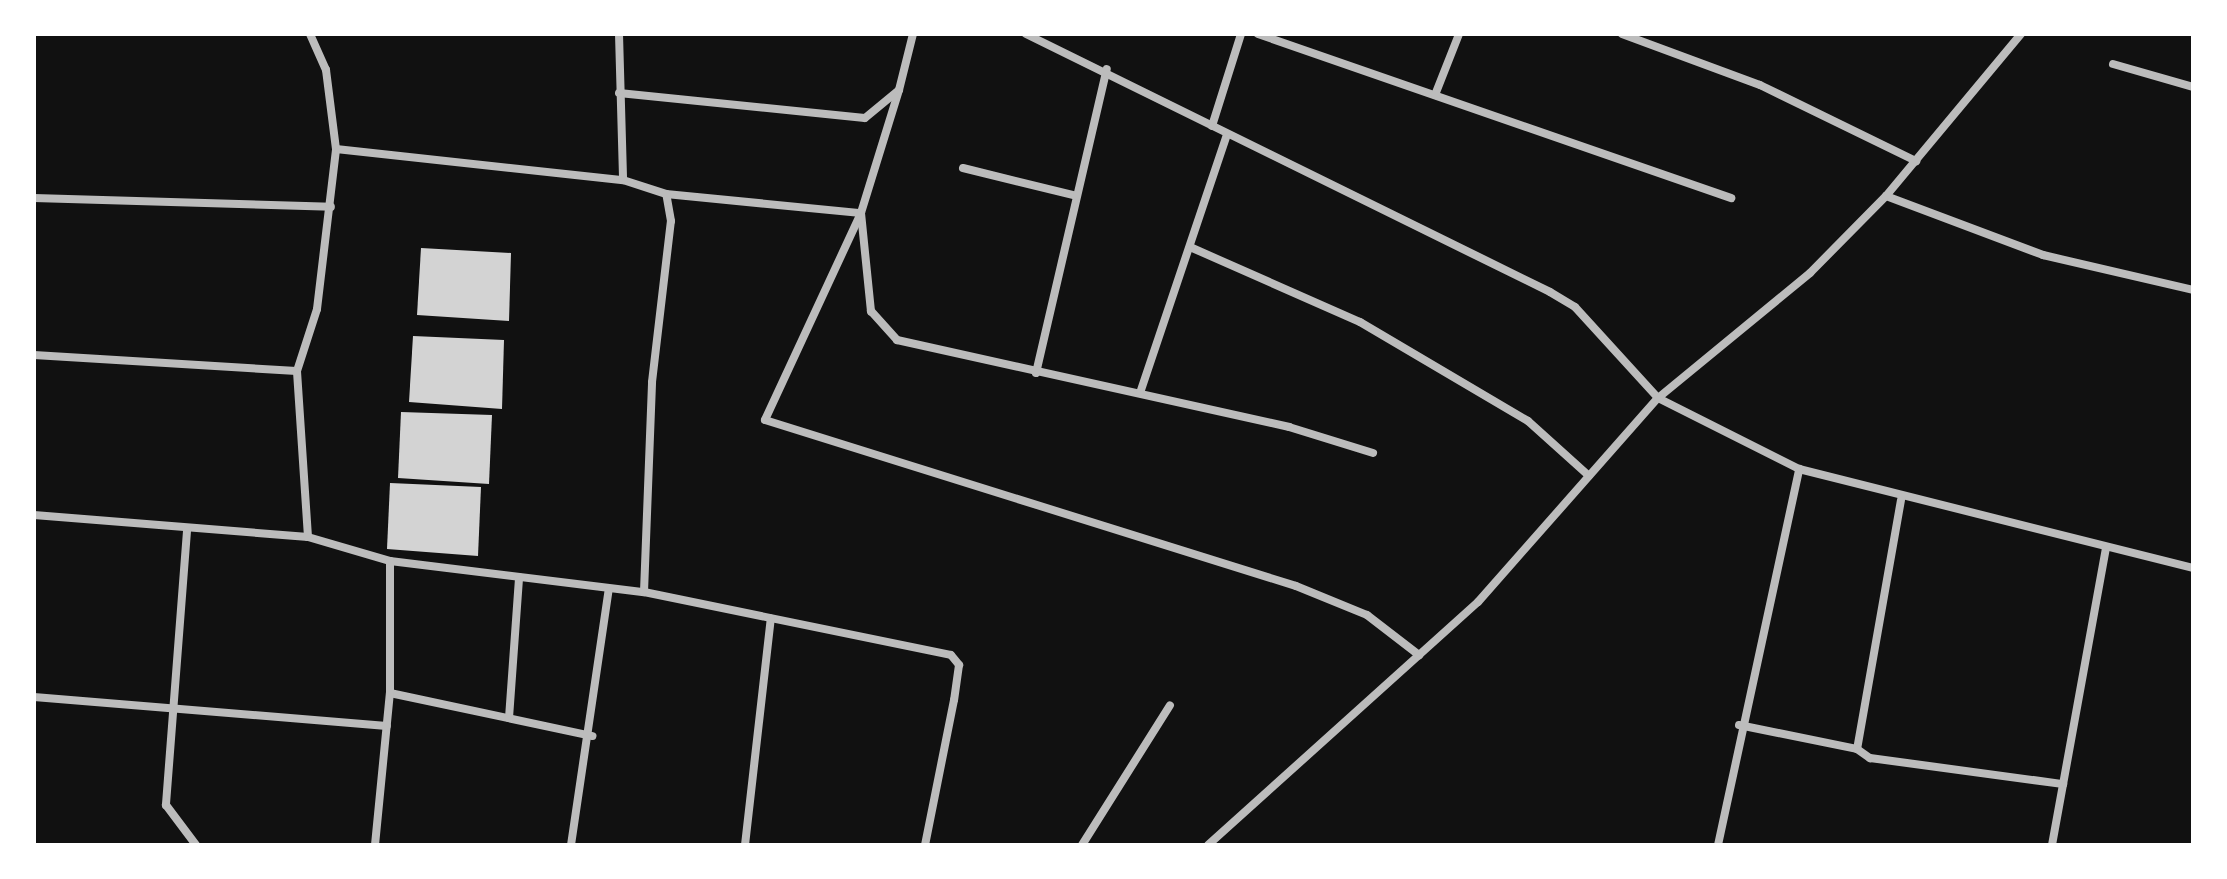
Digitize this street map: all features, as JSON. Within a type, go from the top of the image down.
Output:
[{"type":"street","points":[[308,537],[297,371],[317,309],[336,149],[326,70],[310,34]]},
{"type":"street","points":[[619,34],[623,180]]},
{"type":"street","points":[[913,34],[861,213],[765,420],[1296,586],[1367,615],[1419,655]]},
{"type":"street","points":[[1026,34],[1107,69],[1227,134],[1575,307],[1658,398],[1799,469],[1901,500],[2193,568]]},
{"type":"street","points":[[1212,126],[1241,34]]},
{"type":"street","points":[[1258,34],[1731,198]]},
{"type":"street","points":[[1435,95],[1459,34]]},
{"type":"street","points":[[1622,34],[1760,85],[1916,161]]},
{"type":"street","points":[[1208,845],[1478,602],[1658,398],[1761,317],[1886,196],[2021,34]]},
{"type":"street","points":[[2113,64],[2193,87]]},
{"type":"street","points":[[1036,373],[1107,69]]},
{"type":"street","points":[[619,93],[865,118],[899,90]]},
{"type":"street","points":[[1140,393],[1227,134]]},
{"type":"street","points":[[336,149],[623,180],[666,194],[861,213]]},
{"type":"street","points":[[963,168],[1077,196]]},
{"type":"street","points":[[644,592],[652,382],[671,221],[666,194]]},
{"type":"street","points":[[1886,196],[2043,255],[2193,290]]},
{"type":"street","points":[[34,198],[331,207]]},
{"type":"street","points":[[861,213],[871,311],[897,340],[1036,373],[1140,393],[1373,453]]},
{"type":"street","points":[[1190,247],[1360,322],[1528,421],[1589,476]]},
{"type":"street","points":[[34,355],[297,371]]},
{"type":"street","points":[[1718,845],[1739,725],[1799,469]]},
{"type":"street","points":[[1857,749],[1901,500]]},
{"type":"street","points":[[34,515],[187,531],[308,537],[390,561],[644,592],[955,657],[954,700],[925,845]]},
{"type":"street","points":[[187,531],[177,711],[166,805],[196,845]]},
{"type":"street","points":[[2052,845],[2106,548]]},
{"type":"street","points":[[375,845],[390,693],[390,561]]},
{"type":"street","points":[[509,718],[519,577]]},
{"type":"street","points":[[571,845],[592,736],[609,589]]},
{"type":"street","points":[[745,845],[771,618]]},
{"type":"street","points":[[390,693],[592,736]]},
{"type":"street","points":[[34,697],[387,726]]},
{"type":"street","points":[[1082,845],[1170,705]]},
{"type":"street","points":[[1739,725],[1857,749],[1870,758],[2063,784]]},
{"type":"building","points":[[421,248],[511,253],[509,321],[417,315]]},
{"type":"building","points":[[413,336],[504,340],[502,409],[409,402]]},
{"type":"building","points":[[401,412],[492,415],[489,484],[398,478]]},
{"type":"building","points":[[390,483],[481,487],[478,556],[387,549]]}]
